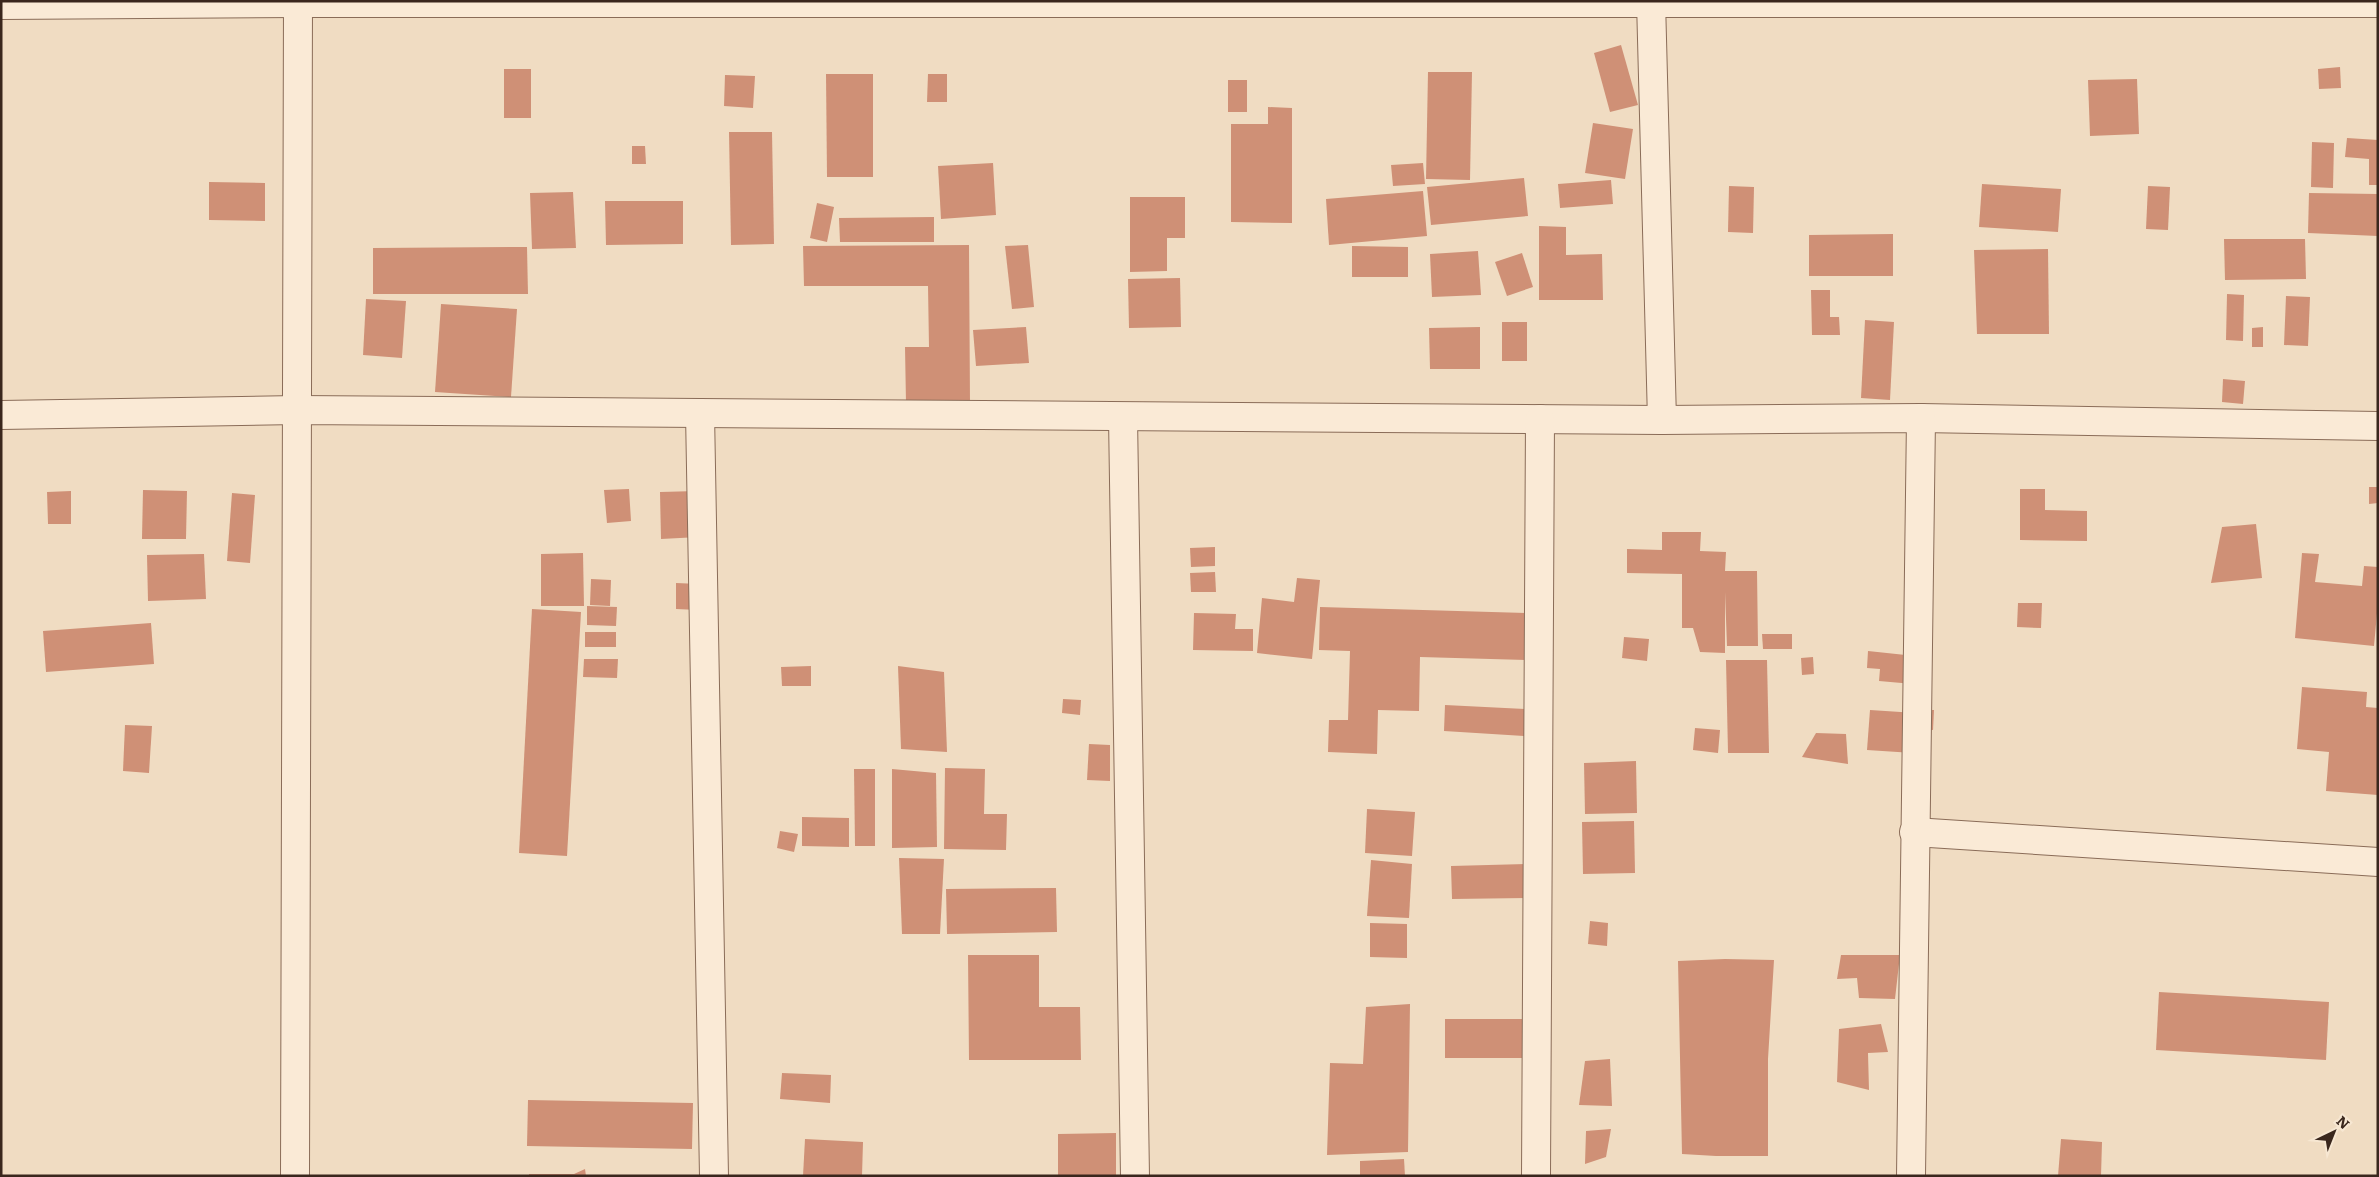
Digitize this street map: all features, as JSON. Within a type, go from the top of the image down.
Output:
[{"type":"street","points":[[295,1176],[298,2]]},
{"type":"street","points":[[1,6],[298,2],[2378,2]]},
{"type":"street","points":[[1651,2],[1662,420]]},
{"type":"street","points":[[1,415],[297,410],[1662,420],[1921,418],[2378,426]]},
{"type":"street","points":[[700,413],[714,1176]]},
{"type":"street","points":[[1123,417],[1135,1176]]},
{"type":"street","points":[[1911,1176],[1914,832],[1921,418]]},
{"type":"street","points":[[1536,1176],[1540,419]]},
{"type":"street","points":[[1914,832],[2378,862]]},
{"type":"building","points":[[1621,45],[1638,105],[1610,112],[1594,53]]},
{"type":"building","points":[[2340,67],[2341,88],[2319,89],[2318,69]]},
{"type":"building","points":[[504,69],[531,69],[531,118],[504,118]]},
{"type":"building","points":[[1428,72],[1472,72],[1470,180],[1426,179]]},
{"type":"building","points":[[826,74],[873,74],[873,177],[827,177]]},
{"type":"building","points":[[928,74],[947,74],[947,102],[927,102]]},
{"type":"building","points":[[725,75],[755,76],[753,108],[724,106]]},
{"type":"building","points":[[2137,79],[2139,134],[2090,136],[2088,80]]},
{"type":"building","points":[[1228,80],[1247,80],[1247,112],[1228,112]]},
{"type":"building","points":[[1268,107],[1292,108],[1292,223],[1231,222],[1231,124],[1268,124]]},
{"type":"building","points":[[1593,123],[1633,129],[1625,179],[1585,173]]},
{"type":"building","points":[[729,132],[772,132],[774,244],[731,245]]},
{"type":"building","points":[[2347,138],[2378,140],[2378,185],[2369,185],[2369,159],[2345,157]]},
{"type":"building","points":[[2312,142],[2334,143],[2333,188],[2311,187]]},
{"type":"building","points":[[632,146],[645,146],[646,164],[632,164]]},
{"type":"building","points":[[993,163],[996,215],[941,219],[938,166]]},
{"type":"building","points":[[1423,163],[1425,184],[1393,186],[1391,165]]},
{"type":"building","points":[[1524,178],[1528,216],[1431,225],[1427,187]]},
{"type":"building","points":[[1611,180],[1613,204],[1560,208],[1558,184]]},
{"type":"building","points":[[209,182],[265,183],[265,221],[209,220]]},
{"type":"building","points":[[1982,184],[2061,189],[2058,232],[1979,227]]},
{"type":"building","points":[[1729,186],[1754,187],[1753,233],[1728,232]]},
{"type":"building","points":[[2148,186],[2170,187],[2168,230],[2146,229]]},
{"type":"building","points":[[1423,191],[1427,236],[1329,245],[1326,199]]},
{"type":"building","points":[[573,192],[576,248],[532,249],[530,193]]},
{"type":"building","points":[[2309,193],[2378,194],[2378,236],[2308,233]]},
{"type":"building","points":[[1130,197],[1185,197],[1185,238],[1167,238],[1167,271],[1130,272]]},
{"type":"building","points":[[605,201],[683,201],[683,244],[606,245]]},
{"type":"building","points":[[817,203],[834,207],[827,242],[810,238]]},
{"type":"building","points":[[934,217],[934,242],[840,242],[839,218]]},
{"type":"building","points":[[1539,226],[1566,227],[1566,255],[1602,254],[1603,300],[1539,300]]},
{"type":"building","points":[[1893,234],[1893,276],[1809,276],[1809,235]]},
{"type":"building","points":[[2224,239],[2305,239],[2306,279],[2225,280]]},
{"type":"building","points":[[969,245],[970,403],[906,403],[905,347],[929,347],[928,286],[804,286],[803,246]]},
{"type":"building","points":[[1028,245],[1034,307],[1012,309],[1005,246]]},
{"type":"building","points":[[1352,246],[1408,247],[1408,277],[1352,277]]},
{"type":"building","points":[[527,247],[528,294],[373,294],[373,248]]},
{"type":"building","points":[[2048,249],[2049,334],[1977,334],[1974,250]]},
{"type":"building","points":[[1478,251],[1481,295],[1432,297],[1430,254]]},
{"type":"building","points":[[1522,253],[1533,287],[1507,296],[1495,262]]},
{"type":"building","points":[[1180,278],[1181,327],[1129,328],[1128,279]]},
{"type":"building","points":[[1811,290],[1830,290],[1830,317],[1839,317],[1840,335],[1812,335]]},
{"type":"building","points":[[2227,294],[2244,295],[2243,341],[2226,340]]},
{"type":"building","points":[[2286,296],[2310,297],[2308,346],[2284,345]]},
{"type":"building","points":[[366,299],[406,301],[402,358],[363,355]]},
{"type":"building","points":[[441,304],[517,309],[511,397],[435,392]]},
{"type":"building","points":[[1865,320],[1894,322],[1890,400],[1861,398]]},
{"type":"building","points":[[1502,322],[1527,322],[1527,361],[1502,361]]},
{"type":"building","points":[[1026,327],[1029,363],[976,366],[973,330]]},
{"type":"building","points":[[1480,327],[1480,369],[1430,369],[1429,328]]},
{"type":"building","points":[[2263,327],[2263,347],[2252,347],[2252,328]]},
{"type":"building","points":[[2223,379],[2245,381],[2243,404],[2222,402]]},
{"type":"building","points":[[2369,487],[2378,487],[2378,503],[2369,504]]},
{"type":"building","points":[[629,489],[631,521],[607,523],[604,490]]},
{"type":"building","points":[[2020,489],[2045,489],[2045,510],[2087,511],[2087,541],[2020,540]]},
{"type":"building","points":[[143,490],[187,491],[186,539],[142,539]]},
{"type":"building","points":[[71,491],[71,524],[48,524],[47,492]]},
{"type":"building","points":[[697,491],[699,537],[661,539],[660,492]]},
{"type":"building","points":[[232,493],[255,495],[250,563],[227,561]]},
{"type":"building","points":[[2256,524],[2262,578],[2211,583],[2222,527]]},
{"type":"building","points":[[1662,532],[1701,532],[1700,551],[1726,552],[1725,571],[1757,571],[1758,646],[1727,646],[1725,592],[1725,653],[1700,652],[1693,628],[1682,628],[1682,574],[1627,573],[1627,549],[1662,550]]},
{"type":"building","points":[[1215,547],[1215,566],[1191,567],[1190,548]]},
{"type":"building","points":[[583,553],[584,606],[541,606],[541,554]]},
{"type":"building","points":[[2302,553],[2319,554],[2315,582],[2362,586],[2364,566],[2378,567],[2378,602],[2374,646],[2295,638]]},
{"type":"building","points":[[204,554],[206,599],[148,601],[147,555]]},
{"type":"building","points":[[1215,572],[1216,592],[1191,592],[1190,573]]},
{"type":"building","points":[[1297,578],[1320,580],[1312,659],[1257,653],[1262,598],[1294,602]]},
{"type":"building","points":[[591,579],[611,580],[610,606],[590,605]]},
{"type":"building","points":[[676,583],[699,584],[698,610],[676,609]]},
{"type":"building","points":[[2018,603],[2042,603],[2041,628],[2017,627]]},
{"type":"building","points":[[587,606],[617,607],[616,626],[587,625]]},
{"type":"building","points":[[1320,607],[1530,613],[1529,660],[1420,657],[1419,711],[1378,710],[1377,754],[1328,752],[1329,720],[1348,720],[1350,651],[1319,650]]},
{"type":"building","points":[[532,609],[581,612],[567,856],[519,853]]},
{"type":"building","points":[[1194,613],[1236,614],[1235,629],[1253,629],[1253,651],[1193,650]]},
{"type":"building","points":[[151,623],[154,664],[46,672],[43,631]]},
{"type":"building","points":[[585,632],[616,632],[616,647],[585,647]]},
{"type":"building","points":[[1762,634],[1792,634],[1792,649],[1763,649]]},
{"type":"building","points":[[1624,637],[1649,639],[1647,661],[1622,658]]},
{"type":"building","points":[[1868,651],[1915,656],[1913,684],[1879,681],[1880,669],[1867,668]]},
{"type":"building","points":[[1813,657],[1814,674],[1802,675],[1801,658]]},
{"type":"building","points":[[584,659],[618,659],[617,678],[583,677]]},
{"type":"building","points":[[1726,660],[1767,660],[1769,753],[1728,753]]},
{"type":"building","points":[[811,666],[811,686],[782,686],[781,667]]},
{"type":"building","points":[[898,666],[944,672],[947,752],[901,749]]},
{"type":"building","points":[[2302,687],[2367,692],[2366,707],[2378,708],[2378,795],[2326,791],[2329,752],[2297,749]]},
{"type":"building","points":[[1063,699],[1081,700],[1080,715],[1062,713]]},
{"type":"building","points":[[1445,705],[1525,709],[1524,736],[1444,731]]},
{"type":"building","points":[[1870,710],[1916,713],[1913,753],[1867,750]]},
{"type":"building","points":[[1922,710],[1934,710],[1933,730],[1922,729]]},
{"type":"building","points":[[125,725],[152,726],[149,773],[123,771]]},
{"type":"building","points":[[1695,728],[1720,730],[1718,753],[1693,750]]},
{"type":"building","points":[[1816,733],[1846,734],[1848,764],[1802,757]]},
{"type":"building","points":[[1089,744],[1110,745],[1110,781],[1087,780]]},
{"type":"building","points":[[1636,761],[1637,813],[1585,814],[1584,763]]},
{"type":"building","points":[[945,768],[985,769],[984,814],[1007,814],[1006,850],[944,849]]},
{"type":"building","points":[[854,769],[875,769],[875,846],[855,846]]},
{"type":"building","points":[[892,769],[936,773],[937,847],[892,848]]},
{"type":"building","points":[[1367,809],[1415,812],[1412,856],[1365,853]]},
{"type":"building","points":[[802,817],[849,818],[849,847],[802,846]]},
{"type":"building","points":[[1634,821],[1635,873],[1583,874],[1582,822]]},
{"type":"building","points":[[780,831],[798,834],[794,852],[777,848]]},
{"type":"building","points":[[899,858],[944,859],[940,934],[902,934]]},
{"type":"building","points":[[1371,860],[1412,864],[1409,918],[1367,916]]},
{"type":"building","points":[[1526,864],[1527,898],[1452,899],[1451,866]]},
{"type":"building","points":[[1056,888],[1057,932],[947,934],[946,889]]},
{"type":"building","points":[[1590,921],[1608,923],[1607,946],[1588,944]]},
{"type":"building","points":[[1370,923],[1407,924],[1407,958],[1370,957]]},
{"type":"building","points":[[968,955],[1039,955],[1039,1007],[1080,1007],[1081,1060],[969,1060]]},
{"type":"building","points":[[1841,955],[1900,955],[1895,999],[1859,998],[1857,978],[1837,979]]},
{"type":"building","points":[[1725,959],[1774,960],[1768,1059],[1768,1156],[1682,1154],[1678,961]]},
{"type":"building","points":[[2159,992],[2329,1002],[2326,1060],[2156,1050]]},
{"type":"building","points":[[1410,1004],[1408,1152],[1327,1155],[1330,1063],[1363,1064],[1366,1007]]},
{"type":"building","points":[[1445,1019],[1525,1019],[1525,1058],[1445,1058]]},
{"type":"building","points":[[1881,1024],[1888,1052],[1868,1053],[1869,1090],[1837,1082],[1839,1029]]},
{"type":"building","points":[[1610,1059],[1612,1106],[1579,1105],[1585,1061]]},
{"type":"building","points":[[782,1073],[831,1075],[830,1103],[780,1099]]},
{"type":"building","points":[[528,1100],[693,1103],[692,1149],[527,1146]]},
{"type":"building","points":[[1611,1129],[1606,1157],[1585,1164],[1586,1131]]},
{"type":"building","points":[[1116,1133],[1116,1176],[1058,1176],[1058,1134]]},
{"type":"building","points":[[805,1139],[863,1142],[862,1176],[803,1176]]},
{"type":"building","points":[[2061,1139],[2102,1142],[2101,1176],[2058,1176]]},
{"type":"building","points":[[1404,1159],[1405,1176],[1360,1176],[1360,1161]]},
{"type":"building","points":[[585,1169],[586,1176],[529,1176],[529,1174],[574,1174]]}]
